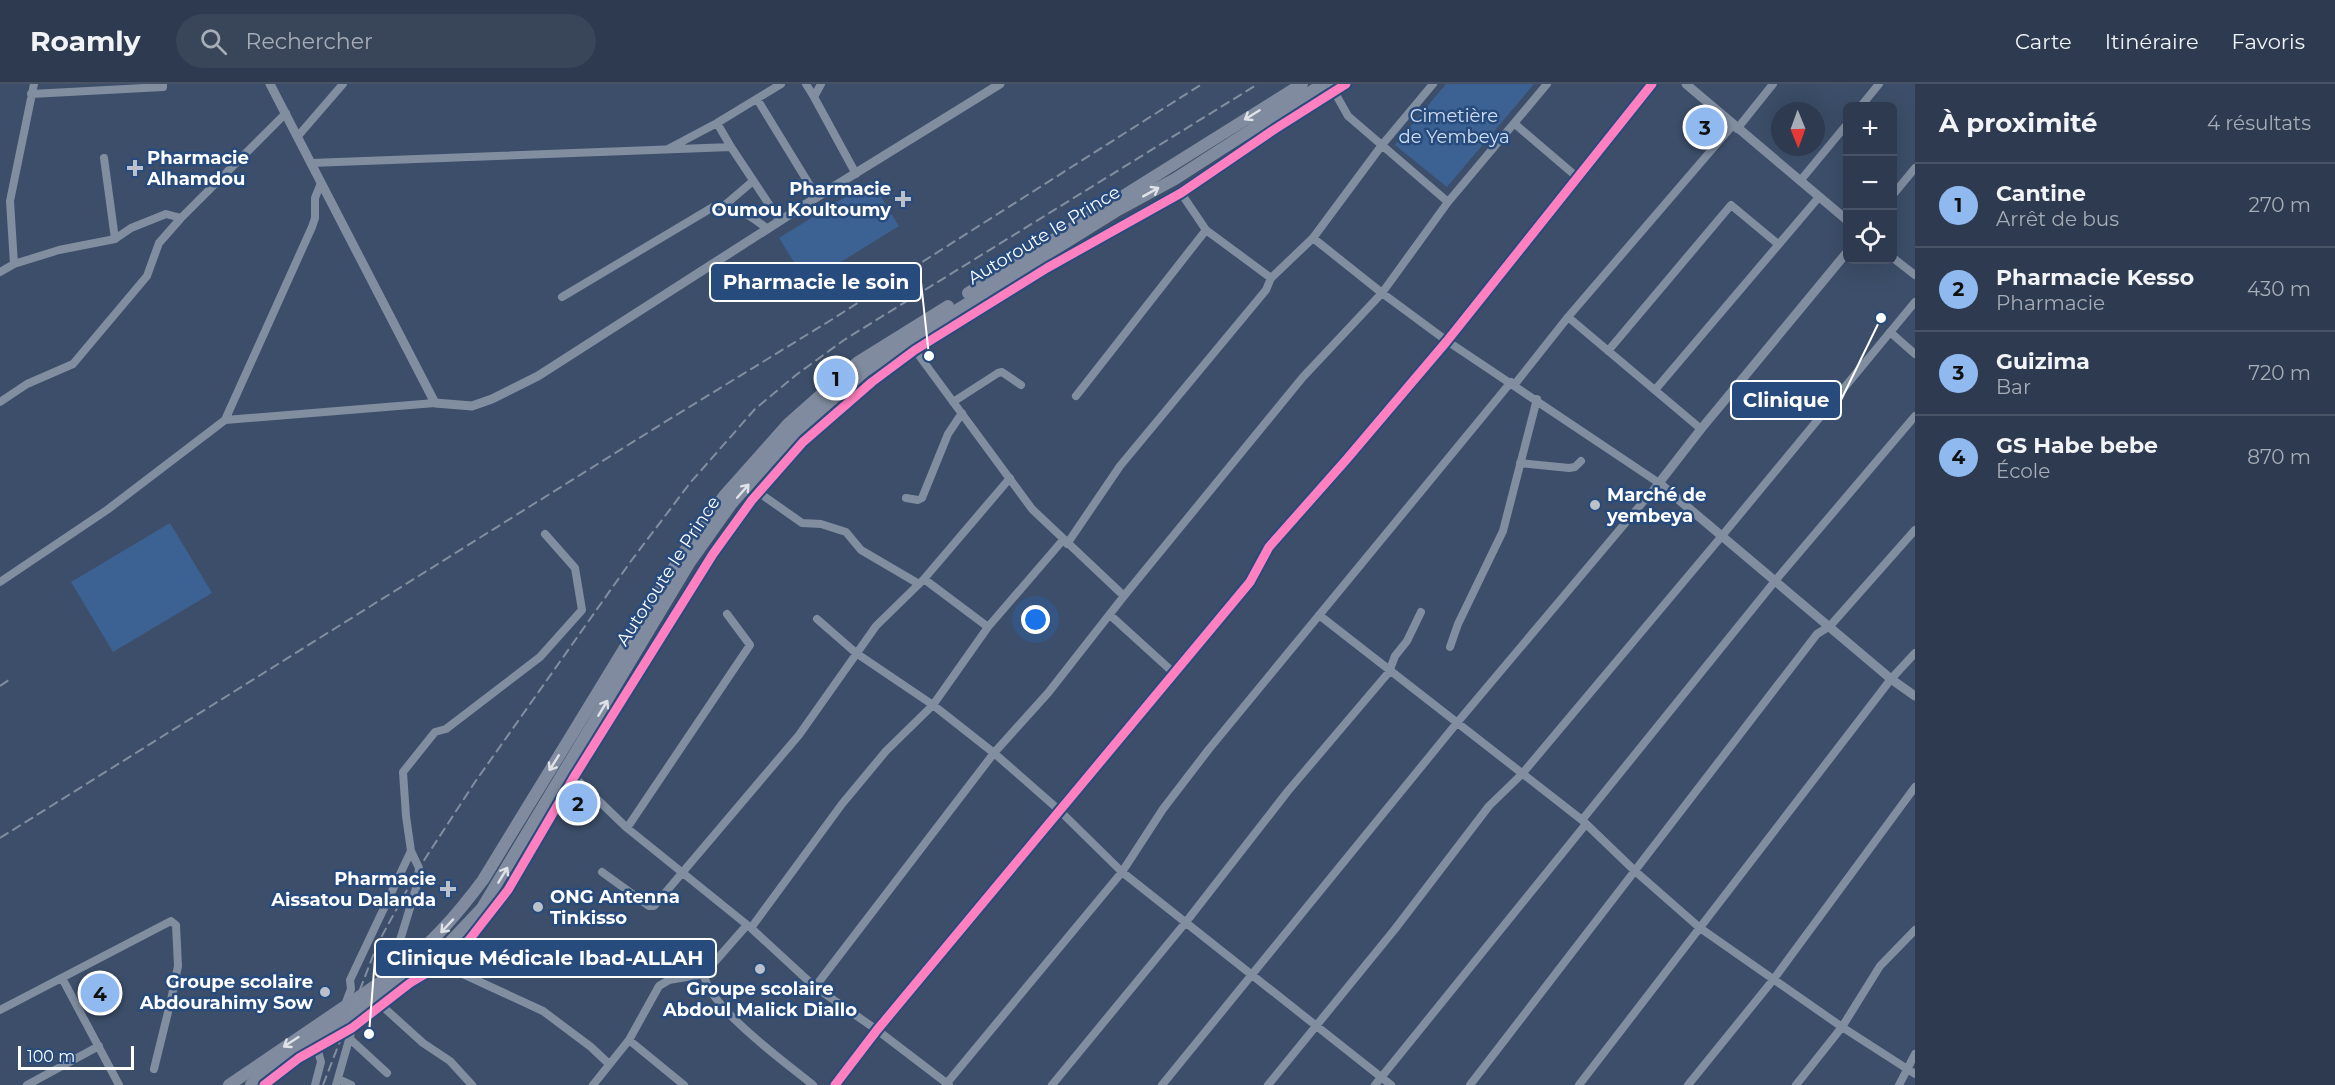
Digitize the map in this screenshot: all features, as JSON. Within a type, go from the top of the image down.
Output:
[{"type":"main road","name":"Autoroute le Prince","points":[[229,1085],[397,971],[424,950],[451,921],[483,880],[681,556],[724,496],[788,424],[858,362],[1302,84]]},
{"type":"main road","name":"Autoroute le Prince","points":[[251,1085],[364,1006],[437,962],[482,908],[570,774],[690,562],[732,503],[795,432],[865,371],[912,346],[1044,263],[1118,210],[1174,179],[1323,84]]},
{"type":"street","points":[[14,264],[10,201],[34,84]]},
{"type":"street","points":[[31,93],[163,87],[164,84]]},
{"type":"street","points":[[270,84],[435,403]]},
{"type":"street","points":[[298,136],[343,84]]},
{"type":"street","points":[[665,150],[717,123],[781,84]]},
{"type":"street","points":[[806,84],[856,174]]},
{"type":"street","points":[[814,97],[821,84]]},
{"type":"street","points":[[225,420],[435,403],[472,406],[492,399],[538,376],[817,197],[1000,84]]},
{"type":"street","points":[[1044,263],[1181,193],[1332,88],[1346,84]]},
{"type":"street","points":[[593,1085],[629,1040],[659,986],[669,980],[704,974],[749,926],[849,795],[886,751],[933,705],[988,627],[1065,542],[1120,466],[1266,290],[1271,278],[1313,238],[1382,145],[1433,84]]},
{"type":"street","points":[[815,987],[994,753],[1048,693],[1124,596],[1304,377],[1382,293],[1448,202],[1548,84]]},
{"type":"street","points":[[835,1085],[877,1030],[1250,582],[1269,547],[1447,340],[1652,84]]},
{"type":"street","points":[[1686,84],[1843,217]]},
{"type":"street","points":[[1124,596],[1032,509],[912,346],[803,442],[758,492],[713,554],[570,774],[627,828],[749,926],[815,987],[948,1084],[1122,872],[1169,801],[1319,615],[1568,317],[1773,84]]},
{"type":"street","points":[[1864,102],[1879,84]]},
{"type":"street","points":[[1332,88],[1348,116],[1448,202]]},
{"type":"street","points":[[757,99],[817,197]]},
{"type":"street","points":[[0,402],[27,384],[73,364],[147,276],[159,243],[286,113]]},
{"type":"street","points":[[717,123],[780,221]]},
{"type":"street","points":[[1515,124],[1577,177]]},
{"type":"street","points":[[1800,181],[1843,129]]},
{"type":"street","points":[[311,163],[731,147]]},
{"type":"street","points":[[104,158],[115,239]]},
{"type":"street","points":[[1897,191],[1915,168]]},
{"type":"street","points":[[562,297],[713,207],[725,204],[753,181]]},
{"type":"street","points":[[0,582],[107,510],[225,420],[312,227],[315,218],[315,198],[321,183]]},
{"type":"street","points":[[1181,193],[1206,230],[1271,278]]},
{"type":"street","points":[[1655,390],[1819,197]]},
{"type":"street","points":[[725,204],[768,228]]},
{"type":"street","points":[[1608,351],[1731,205],[1778,244]]},
{"type":"street","points":[[0,272],[14,264],[59,250],[115,239],[130,228],[166,214],[181,218]]},
{"type":"street","points":[[1076,396],[1206,230]]},
{"type":"street","points":[[1313,238],[1382,293],[1447,340],[1659,483],[1891,679],[1915,696]]},
{"type":"street","points":[[1162,1085],[1455,723],[1659,483],[1843,257]]},
{"type":"street","points":[[1897,260],[1915,274]]},
{"type":"street","points":[[1268,1085],[1395,928],[1489,806],[1522,774],[1915,302]]},
{"type":"street","points":[[1568,317],[1701,429]]},
{"type":"street","points":[[1890,332],[1915,354]]},
{"type":"street","points":[[953,402],[998,373],[1002,372],[1021,385]]},
{"type":"street","points":[[1450,647],[1458,624],[1503,531],[1537,399]]},
{"type":"street","points":[[906,498],[918,500],[922,498],[948,434],[962,413]]},
{"type":"street","points":[[1375,1085],[1775,580],[1915,416]]},
{"type":"street","points":[[1520,463],[1569,468],[1575,467],[1581,461]]},
{"type":"street","points":[[602,872],[649,906],[654,906],[799,735],[876,626],[921,581],[1010,478]]},
{"type":"street","points":[[758,492],[802,523],[821,524],[846,532],[861,550],[921,581],[988,627]]},
{"type":"street","points":[[1470,1085],[1817,634],[1830,626],[1915,530]]},
{"type":"street","points":[[397,971],[393,963],[420,868],[411,851],[403,772],[435,732],[446,729],[540,657],[582,610],[575,568],[544,534]]},
{"type":"street","points":[[1052,1085],[1186,922],[1288,791],[1389,672],[1395,656],[1407,641],[1421,612]]},
{"type":"street","points":[[627,828],[750,645],[727,614]]},
{"type":"street","points":[[1110,615],[1175,674]]},
{"type":"street","points":[[1319,615],[1389,672],[1584,822],[1700,928],[1842,1027],[1915,1074]]},
{"type":"street","points":[[817,619],[856,652],[933,705],[994,753],[1059,810],[1122,872],[1391,1085]]},
{"type":"street","points":[[1580,1085],[1891,679],[1915,653]]},
{"type":"street","points":[[1688,1085],[1773,980],[1914,791]]},
{"type":"street","points":[[344,1007],[351,989],[350,980],[411,851]]},
{"type":"street","points":[[0,1010],[169,922],[174,923],[178,966],[154,1069]]},
{"type":"street","points":[[1796,1085],[1842,1027],[1880,966],[1915,930]]},
{"type":"street","points":[[264,1085],[317,1047],[352,1028],[437,962],[543,1011],[591,1047],[609,1064]]},
{"type":"street","points":[[704,974],[705,985],[745,1030],[813,1085]]},
{"type":"street","points":[[62,978],[119,1085]]},
{"type":"street","points":[[381,1005],[423,1043],[450,1060],[472,1085]]},
{"type":"street","points":[[351,1085],[337,1082],[352,1028],[364,1006]]},
{"type":"street","points":[[350,1039],[387,1073]]},
{"type":"street","points":[[629,1040],[684,1085]]},
{"type":"street","points":[[27,1085],[99,1046]]},
{"type":"street","points":[[315,1085],[321,1062],[317,1047]]},
{"type":"street","points":[[1899,1085],[1915,1054]]},
{"type":"green space","name":"Cimetière de Yembeya","points":[[1446,84],[1534,84],[1447,187],[1395,145]]},
{"type":"green space","points":[[871,181],[899,226],[807,283],[779,238]]},
{"type":"green space","points":[[170,523],[212,593],[113,652],[71,582]]},
{"type":"railway","points":[[0,838],[831,320],[1202,84]]},
{"type":"railway","points":[[323,1085],[378,943],[419,868],[475,782],[631,561],[690,483],[755,409],[844,340],[1258,84]]},
{"type":"railway","points":[[0,686],[9,680]]},
{"type":"cycle path","points":[[264,1085],[299,1058],[352,1028],[410,983],[442,964],[469,940],[508,890],[574,777],[713,554],[752,500],[803,442],[872,382],[915,350],[1047,268],[1181,193],[1346,84]]},
{"type":"cycle path","points":[[835,1085],[877,1030],[1250,582],[1269,547],[1447,341],[1652,84]]},
{"type":"place","name":"Guizima","points":[[1705,127]]},
{"type":"place","name":"Pharmacie Alhamdou","points":[[135,168]]},
{"type":"place","name":"Pharmacie Oumou Koultoumy","points":[[903,199]]},
{"type":"place","name":"Clinique","points":[[1881,318]]},
{"type":"place","name":"Pharmacie le soin","points":[[929,356]]},
{"type":"place","name":"Cantine","points":[[836,378]]},
{"type":"place","name":"Marché de yembeya","points":[[1595,505]]},
{"type":"place","name":"Pharmacie Kesso","points":[[578,803]]},
{"type":"place","name":"Pharmacie Aissatou Dalanda","points":[[448,889]]},
{"type":"place","name":"ONG Antenna Tinkisso","points":[[538,907]]},
{"type":"place","name":"Groupe scolaire Abdoul Malick Diallo","points":[[760,969]]},
{"type":"place","name":"Groupe scolaire Abdourahimy Sow","points":[[325,992]]},
{"type":"place","name":"GS Habe bebe","points":[[100,993]]},
{"type":"place","name":"Clinique Médicale Ibad-ALLAH","points":[[369,1034]]}]
